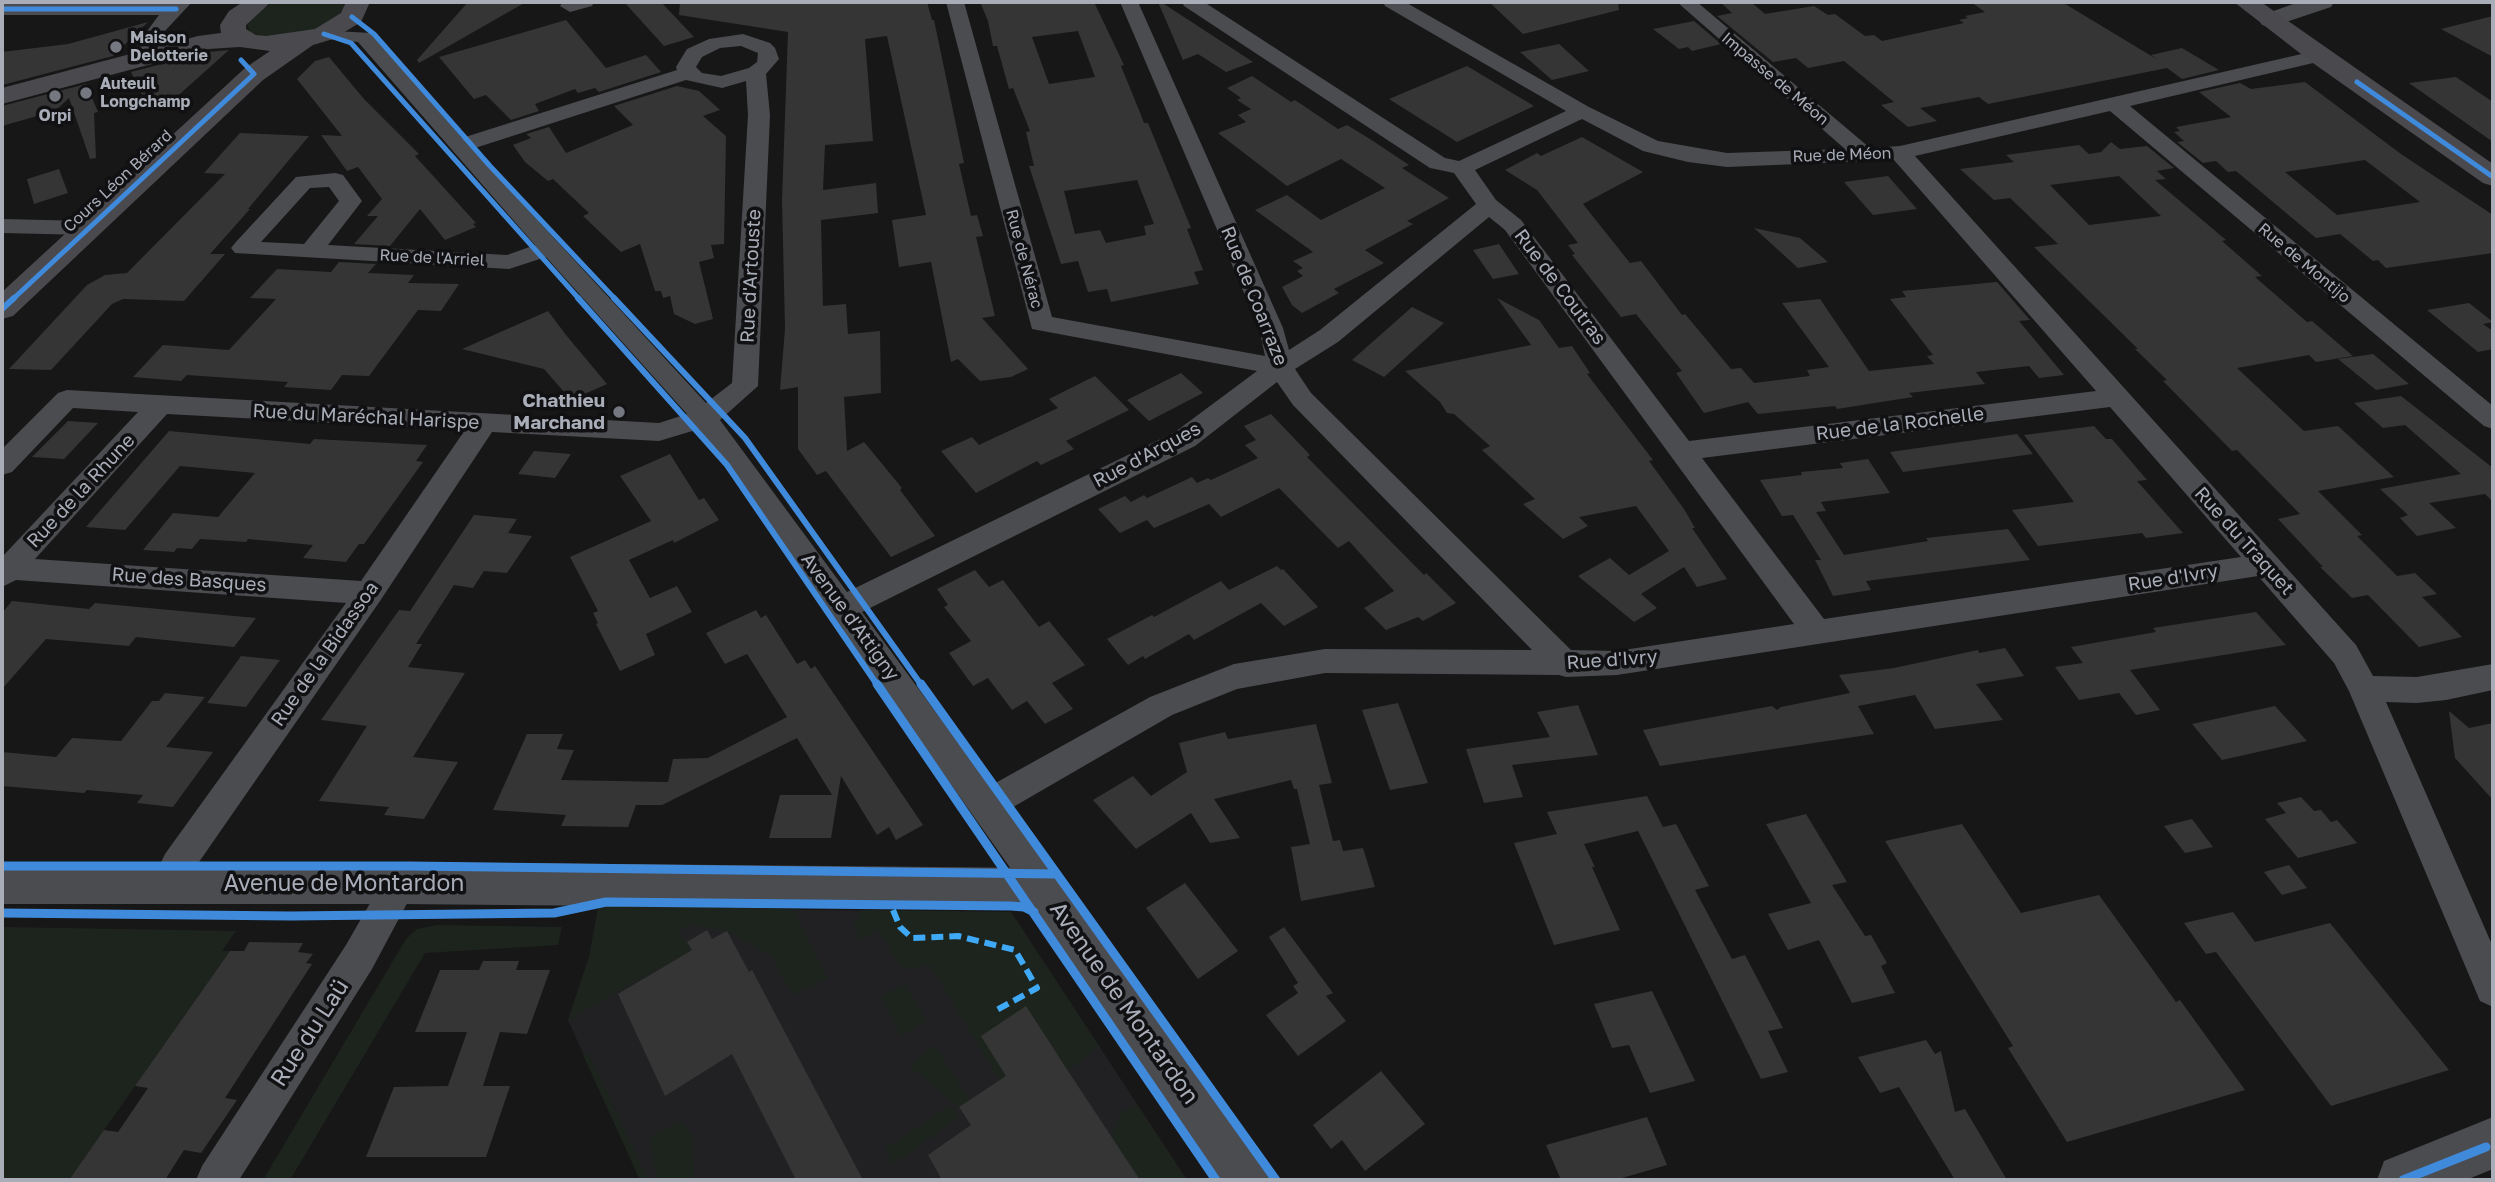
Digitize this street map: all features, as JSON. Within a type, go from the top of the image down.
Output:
[{"type":"main road","points":[[2246,2],[2493,177]]},
{"type":"main road","name":"Cours Léon Bérard","points":[[2,309],[254,74],[314,37],[341,25],[364,4]]},
{"type":"main road","points":[[249,18],[284,44],[314,37]]},
{"type":"main road","points":[[2,96],[207,41],[249,18]]},
{"type":"main road","points":[[249,18],[258,57],[254,74]]},
{"type":"street","name":"Rue de Nérac","points":[[955,2],[1041,323],[1280,367]]},
{"type":"street","name":"Rue de Coarraze","points":[[1129,2],[1271,328],[1280,367],[1303,399],[1566,665]]},
{"type":"street","points":[[1191,2],[1438,163],[1462,168],[1582,111]]},
{"type":"street","name":"Rue de Méon","points":[[1392,2],[1582,111],[1651,146],[1688,155],[1727,159],[1900,153],[2319,56]]},
{"type":"street","name":"Impasse de Méon","points":[[1686,2],[1865,155]]},
{"type":"street","points":[[2271,20],[2322,2]]},
{"type":"street","points":[[2,9],[179,5]]},
{"type":"street","points":[[138,58],[157,28],[179,5]]},
{"type":"street","name":"Avenue d'Attigny","points":[[314,37],[364,37],[458,146],[705,418],[1045,889]]},
{"type":"street","name":"Rue d'Artouste","points":[[689,73],[686,67],[694,53],[716,43],[743,40],[763,47],[768,52],[769,59],[765,66],[756,72],[759,115],[745,386],[705,418]]},
{"type":"street","points":[[458,146],[689,73],[696,78],[722,82],[756,72]]},
{"type":"street","points":[[722,82],[759,115]]},
{"type":"street","name":"Rue de Montijo","points":[[2116,105],[2493,421]]},
{"type":"street","name":"Rue du Traquet","points":[[1900,153],[2345,654],[2364,688],[2493,989]]},
{"type":"street","name":"Rue de Coutras","points":[[1462,168],[1488,205],[1513,225],[1818,634]]},
{"type":"street","name":"Rue d'Arques","points":[[844,607],[1185,439],[1280,367],[1329,336],[1474,220],[1488,205]]},
{"type":"street","points":[[2,226],[88,228]]},
{"type":"street","name":"Rue de l'Arriel","points":[[311,251],[509,262],[550,247]]},
{"type":"street","name":"Rue de la Rochelle","points":[[1683,452],[2117,397]]},
{"type":"street","name":"Rue du Maréchal Harispe","points":[[2,465],[67,399],[659,432],[705,418]]},
{"type":"street","name":"Rue de la Rhune","points":[[6,572],[160,405]]},
{"type":"street","name":"Rue de la Bidassoa","points":[[168,885],[177,865],[369,593],[483,424]]},
{"type":"street","name":"Rue d'Ivry","points":[[985,806],[1161,706],[1234,677],[1325,661],[1441,660],[1566,665],[1617,663],[2265,564]]},
{"type":"street","name":"Rue des Basques","points":[[6,572],[369,593]]},
{"type":"street","points":[[2364,688],[2417,690],[2493,677]]},
{"type":"street","name":"Avenue de Montardon","points":[[2,883],[400,883],[1045,889],[1248,1180]]},
{"type":"street","name":"Rue du Laü","points":[[216,1180],[359,957],[400,883]]},
{"type":"street","points":[[2403,1180],[2493,1143]]},
{"type":"shaded area","points":[[274,2],[343,2],[345,10],[340,17],[318,30],[287,37],[260,36],[251,32],[247,25],[249,18]]},
{"type":"shaded area","points":[[599,904],[723,909],[1011,912],[1187,1180],[640,1180],[568,1020],[589,957]]},
{"type":"shaded area","points":[[599,904],[793,909],[828,978],[793,995],[771,956],[727,931],[691,925],[678,932],[692,950],[568,1020],[589,957]]},
{"type":"shaded area","points":[[861,910],[1011,912],[1099,1046],[1068,1071],[1026,1007],[1017,1093],[1010,1098],[930,965],[903,970],[878,930],[860,940],[854,924]]},
{"type":"shaded area","points":[[437,925],[562,927],[558,945],[425,953],[290,1180],[263,1180],[406,939],[417,929]]},
{"type":"shaded area","points":[[2,927],[236,931],[222,951],[230,951],[69,1180],[2,1180]]},
{"type":"shaded area","points":[[905,983],[926,1021],[901,1036],[881,997]]},
{"type":"shaded area","points":[[935,1045],[969,1100],[959,1107],[909,1066]]},
{"type":"shaded area","points":[[589,1054],[648,1180],[640,1180],[583,1055]]},
{"type":"shaded area","points":[[950,1105],[959,1118],[893,1164],[885,1149]]},
{"type":"shaded area","points":[[1137,1105],[1187,1180],[1140,1180],[1111,1137],[1121,1112]]},
{"type":"shaded area","points":[[681,1120],[693,1137],[694,1180],[657,1180],[649,1138]]},
{"type":"building","points":[[468,2],[526,2],[419,63],[417,60]]},
{"type":"building","points":[[624,2],[661,2],[694,37],[664,46]]},
{"type":"building","points":[[680,2],[927,2],[934,20],[964,163],[959,164],[971,216],[977,215],[983,236],[976,237],[995,316],[982,318],[1028,369],[1011,377],[980,381],[958,359],[951,362],[931,262],[899,267],[892,220],[926,215],[887,36],[865,39],[873,141],[825,145],[823,190],[876,183],[878,213],[821,220],[823,306],[846,304],[848,334],[880,331],[881,393],[844,397],[847,451],[864,442],[902,488],[900,490],[935,536],[891,557],[826,471],[817,475],[798,449],[798,387],[780,390],[785,329],[782,200],[788,32],[679,15]]},
{"type":"building","points":[[980,2],[1094,2],[1124,65],[1121,66],[1144,123],[1148,123],[1191,228],[1187,229],[1203,270],[1194,272],[1199,284],[1111,302],[1107,289],[1088,292],[1078,261],[1061,264],[1029,166],[1034,166],[1026,132],[1030,131],[1013,88],[1009,89],[997,46],[993,46],[988,21]],"holes":[[[1078,31],[1095,77],[1049,84],[1032,37]],[[1137,180],[1154,224],[1144,226],[1146,235],[1106,243],[1100,230],[1075,234],[1064,191]]]},
{"type":"building","points":[[1158,2],[1253,62],[1226,72],[1198,54],[1183,60]]},
{"type":"building","points":[[1489,2],[1618,2],[1619,10],[1523,34]]},
{"type":"building","points":[[1720,2],[1751,2],[1765,14],[1814,6],[1828,15],[1835,14],[1865,36],[1874,35],[1882,41],[1964,23],[1959,20],[1985,12],[1971,2],[2062,2],[2158,60],[2151,55],[2182,48],[2219,70],[2182,79],[2167,68],[1988,104],[1979,97],[1920,108],[1937,121],[1908,127],[1881,105],[1894,102],[1844,61],[1808,68],[1796,58],[1773,62],[1717,16],[1732,13]]},
{"type":"building","points":[[2493,16],[2493,57],[2441,29]]},
{"type":"building","points":[[566,20],[606,68],[646,55],[661,72],[599,92],[595,88],[578,93],[575,89],[535,104],[539,111],[511,120],[486,95],[474,99],[439,57]]},
{"type":"building","points":[[1694,21],[1721,44],[1692,51],[1688,47],[1679,49],[1653,29]]},
{"type":"building","points":[[148,22],[113,56],[2,85],[2,52],[68,44]]},
{"type":"building","points":[[1559,44],[1589,71],[1552,80],[1520,52]]},
{"type":"building","points":[[229,50],[172,101],[147,105],[131,72],[208,52]]},
{"type":"building","points":[[329,57],[364,99],[419,154],[415,156],[476,223],[473,224],[476,227],[445,240],[420,209],[390,246],[354,244],[378,216],[367,216],[382,199],[358,167],[347,171],[321,135],[342,136],[297,79],[315,61]]},
{"type":"building","points":[[1467,66],[1534,106],[1457,142],[1389,99]]},
{"type":"building","points":[[1252,76],[1291,102],[1295,100],[1338,129],[1347,125],[1370,139],[1409,165],[1402,168],[1449,198],[1407,221],[1413,224],[1365,250],[1384,263],[1334,289],[1339,293],[1302,313],[1292,305],[1282,287],[1303,276],[1297,271],[1303,268],[1293,261],[1313,252],[1255,210],[1287,195],[1321,220],[1385,188],[1341,159],[1287,186],[1218,133],[1246,122],[1238,115],[1251,109],[1237,100],[1241,98],[1227,88]]},
{"type":"building","points":[[2456,77],[2493,102],[2493,142],[2409,83]]},
{"type":"building","points":[[2305,82],[2401,154],[2493,215],[2493,253],[2386,268],[2340,234],[2316,238],[2236,171],[2228,172],[2216,161],[2203,163],[2177,142],[2184,141],[2174,132],[2180,131],[2176,127],[2231,117],[2199,92],[2240,83],[2251,89]],"holes":[[[2365,160],[2420,202],[2337,215],[2285,172]]]},
{"type":"building","points":[[86,84],[98,112],[94,113],[96,158],[90,159],[69,98],[55,111],[2,126],[2,106]]},
{"type":"building","points":[[677,86],[699,91],[720,110],[703,116],[726,136],[724,244],[711,245],[714,258],[699,262],[713,319],[695,324],[674,314],[670,296],[663,298],[661,291],[655,291],[640,244],[621,252],[583,216],[589,213],[553,179],[548,181],[525,162],[513,145],[531,138],[526,134],[549,127],[566,153],[633,125],[614,106]]},
{"type":"building","points":[[240,133],[309,136],[210,254],[225,254],[184,301],[123,299],[112,304],[51,370],[9,369],[87,285],[105,275],[127,273],[225,174],[204,173]]},
{"type":"building","points":[[1582,137],[1643,172],[1583,204],[1630,263],[1641,261],[1682,315],[1685,314],[1731,369],[1741,368],[1754,383],[1810,376],[1807,370],[1829,367],[1782,303],[1820,299],[1869,371],[1934,364],[1927,356],[1933,355],[1890,299],[1906,297],[1902,291],[1997,282],[2030,320],[2019,321],[2064,375],[2039,378],[2029,366],[1976,372],[1985,384],[1909,393],[1913,397],[1837,409],[1835,406],[1758,414],[1748,402],[1704,413],[1676,373],[1682,371],[1636,314],[1621,317],[1572,255],[1575,254],[1568,245],[1578,243],[1537,190],[1505,170],[1537,153],[1541,156]]},
{"type":"building","points":[[2111,142],[2120,149],[2147,146],[2174,168],[2157,171],[2166,179],[2155,180],[2226,240],[2222,241],[2262,276],[2255,277],[2307,322],[2312,321],[2353,356],[2316,362],[2309,355],[2237,368],[2304,431],[2338,426],[2394,477],[2318,491],[2362,535],[2357,536],[2397,576],[2415,573],[2437,594],[2422,597],[2462,637],[2419,647],[2368,595],[2352,598],[2320,567],[2323,567],[2278,519],[2300,514],[2237,450],[2232,451],[2163,381],[2167,380],[2135,349],[2138,349],[2034,247],[2058,244],[2010,198],[1994,200],[1960,169],[2014,162],[2006,155],[2079,145],[2089,154],[2101,152]],"holes":[[[2119,176],[2161,216],[2089,225],[2050,185]]]},
{"type":"building","points":[[59,169],[68,193],[34,204],[27,179]]},
{"type":"building","points":[[1888,176],[1917,209],[1873,215],[1844,182]]},
{"type":"building","points":[[1754,228],[1800,238],[1828,262],[1798,268]]},
{"type":"building","points":[[1499,244],[1519,274],[1493,279],[1473,250]]},
{"type":"building","points":[[339,262],[376,264],[368,273],[414,275],[408,283],[459,284],[441,311],[418,310],[369,376],[342,375],[331,390],[284,387],[288,382],[187,375],[181,381],[133,377],[163,345],[229,350],[276,299],[250,298],[277,269],[331,272]]},
{"type":"building","points":[[1497,298],[1539,320],[1559,348],[1572,346],[1590,373],[1587,374],[1653,460],[1649,461],[1684,509],[1695,528],[1692,528],[1727,579],[1697,587],[1684,567],[1641,594],[1657,608],[1634,622],[1578,576],[1610,558],[1629,575],[1669,551],[1636,506],[1579,517],[1588,526],[1563,539],[1523,504],[1535,499],[1482,450],[1490,446],[1454,414],[1447,413],[1440,402],[1405,371],[1531,345]]},
{"type":"building","points":[[2469,303],[2493,322],[2483,324],[2493,331],[2493,349],[2478,352],[2427,310]]},
{"type":"building","points":[[1412,307],[1444,323],[1384,377],[1352,360]]},
{"type":"building","points":[[548,311],[607,384],[571,400],[544,369],[462,349]]},
{"type":"building","points":[[2373,354],[2409,384],[2376,390],[2338,359]]},
{"type":"building","points":[[1181,373],[1203,393],[1149,421],[1127,400]]},
{"type":"building","points":[[1095,376],[1129,410],[1066,441],[1074,449],[1041,465],[1037,461],[976,493],[941,451],[972,437],[979,445],[1058,408],[1049,399]]},
{"type":"building","points":[[2401,396],[2493,468],[2493,502],[2485,494],[2429,503],[2456,528],[2417,536],[2400,518],[2408,515],[2380,489],[2461,474],[2405,425],[2383,428],[2354,403]]},
{"type":"building","points":[[1271,414],[1310,455],[1307,457],[1424,575],[1426,573],[1456,603],[1423,621],[1418,617],[1386,630],[1364,608],[1394,591],[1349,541],[1338,548],[1279,488],[1221,517],[1209,504],[1154,528],[1147,520],[1120,533],[1098,509],[1125,496],[1131,502],[1144,495],[1147,498],[1192,477],[1197,483],[1208,478],[1211,480],[1258,458],[1245,445],[1256,440],[1244,426]]},
{"type":"building","points":[[68,421],[98,423],[64,459],[32,457]]},
{"type":"building","points":[[2094,426],[2106,439],[2112,439],[2147,480],[2137,481],[2183,533],[2146,538],[2142,533],[2038,546],[2012,510],[2074,502],[2024,435]]},
{"type":"building","points":[[169,431],[310,444],[314,439],[427,445],[416,461],[423,462],[364,544],[359,544],[346,562],[303,558],[313,545],[248,539],[246,542],[200,539],[192,549],[177,548],[174,552],[143,550],[173,513],[218,517],[255,473],[180,466],[125,530],[86,527]]},
{"type":"building","points":[[2017,434],[2033,454],[1903,472],[1890,452]]},
{"type":"building","points":[[534,451],[571,454],[555,478],[518,474]]},
{"type":"building","points":[[670,454],[699,500],[704,498],[719,520],[674,543],[673,540],[629,560],[650,598],[677,586],[692,612],[646,634],[655,655],[620,671],[596,624],[598,623],[593,613],[598,611],[570,557],[651,521],[620,476]]},
{"type":"building","points":[[1868,459],[1890,493],[1821,502],[1826,511],[1816,512],[1844,555],[1928,541],[1926,538],[2008,529],[2030,560],[1866,581],[1871,590],[1833,596],[1815,560],[1821,560],[1793,515],[1782,516],[1760,480],[1843,468],[1840,463]]},
{"type":"building","points":[[474,515],[517,519],[508,533],[532,536],[507,573],[484,571],[473,588],[454,585],[416,644],[422,644],[408,667],[465,673],[413,757],[458,762],[424,819],[384,815],[389,807],[319,801],[367,726],[321,720],[399,610],[410,611]]},
{"type":"building","points":[[1277,566],[1283,569],[1318,607],[1284,626],[1261,603],[1194,640],[1189,634],[1145,659],[1143,656],[1128,665],[1107,639],[1221,581],[1229,590]]},
{"type":"building","points":[[975,570],[989,587],[1003,580],[1039,627],[1049,621],[1085,665],[1052,683],[1073,709],[1045,724],[1027,701],[1012,710],[988,678],[973,686],[949,653],[971,641],[944,607],[948,605],[937,589]]},
{"type":"building","points":[[12,601],[89,609],[95,603],[256,618],[234,647],[136,637],[129,646],[46,639],[2,689],[2,613]]},
{"type":"building","points":[[756,610],[761,618],[766,615],[797,664],[805,660],[811,669],[815,666],[923,825],[896,840],[889,827],[877,835],[841,776],[831,838],[769,838],[780,795],[832,795],[797,738],[662,805],[636,805],[628,827],[561,826],[566,815],[493,810],[527,734],[563,734],[557,749],[574,750],[561,780],[668,782],[673,759],[708,758],[787,717],[747,654],[725,664],[706,633]]},
{"type":"building","points":[[2256,612],[2286,645],[2130,670],[2160,710],[2136,715],[2119,693],[2079,700],[2055,667],[2083,663],[2071,647],[2156,632],[2153,628]]},
{"type":"building","points":[[2005,648],[2024,676],[1976,684],[2003,720],[1935,729],[1915,695],[1858,706],[1874,734],[1660,766],[1643,730],[1772,706],[1777,710],[1850,693],[1839,675],[1894,668],[1978,650],[1979,653]]},
{"type":"building","points":[[241,656],[280,660],[246,707],[207,703]]},
{"type":"building","points":[[165,693],[205,697],[166,747],[213,752],[173,807],[137,803],[143,795],[2,786],[2,752],[56,757],[72,738],[121,741],[152,701],[159,701]]},
{"type":"building","points":[[1398,703],[1428,783],[1390,790],[1362,710]]},
{"type":"building","points":[[1578,705],[1598,755],[1512,765],[1523,797],[1484,803],[1466,749],[1550,737],[1537,712]]},
{"type":"building","points":[[2275,706],[2307,741],[2222,760],[2192,724]]},
{"type":"building","points":[[2449,711],[2469,728],[2493,723],[2493,800],[2455,758]]},
{"type":"building","points":[[1316,724],[1332,783],[1319,785],[1333,841],[1340,840],[1343,851],[1363,848],[1375,887],[1301,901],[1291,847],[1310,844],[1297,789],[1294,789],[1291,780],[1214,799],[1240,838],[1210,843],[1191,813],[1136,849],[1093,800],[1133,776],[1151,796],[1187,772],[1179,743],[1225,732],[1228,739]]},
{"type":"building","points":[[1647,796],[1663,827],[1676,824],[1709,886],[1695,890],[1732,959],[1745,955],[1783,1028],[1768,1031],[1788,1072],[1761,1079],[1638,831],[1584,844],[1620,930],[1554,945],[1514,843],[1557,834],[1547,812]]},
{"type":"building","points":[[2301,797],[2314,811],[2321,810],[2331,822],[2337,820],[2357,843],[2298,858],[2265,819],[2286,813],[2277,803]]},
{"type":"building","points":[[1806,814],[1847,882],[1832,885],[1865,936],[1871,935],[1887,963],[1881,966],[1895,993],[1852,1003],[1819,940],[1788,950],[1768,914],[1811,903],[1766,824]]},
{"type":"building","points":[[2192,819],[2213,847],[2185,853],[2164,826]]},
{"type":"building","points":[[1962,824],[2021,913],[2099,895],[2176,1002],[2180,1000],[2245,1090],[2067,1142],[2008,1048],[2013,1046],[1885,841]]},
{"type":"building","points":[[2289,865],[2307,888],[2282,895],[2264,872]]},
{"type":"building","points":[[1185,883],[1238,951],[1198,979],[1146,908]]},
{"type":"building","points":[[2233,912],[2255,942],[2330,923],[2449,1070],[2331,1106],[2216,952],[2206,954],[2184,923]]},
{"type":"building","points":[[1284,927],[1333,993],[1326,996],[1346,1021],[1298,1056],[1266,1015],[1298,993],[1293,986],[1298,983],[1269,937]]},
{"type":"building","points":[[707,930],[712,939],[727,931],[749,972],[752,970],[863,1180],[796,1180],[732,1054],[665,1096],[618,994],[692,950],[687,942]]},
{"type":"building","points":[[249,942],[303,943],[298,952],[313,954],[306,963],[312,964],[225,1098],[237,1100],[201,1153],[184,1150],[165,1180],[69,1180],[104,1130],[118,1132],[148,1088],[135,1086],[230,951],[244,951]]},
{"type":"building","points":[[483,961],[519,961],[516,970],[550,970],[527,1034],[500,1032],[483,1086],[510,1086],[486,1157],[366,1157],[394,1087],[448,1086],[467,1032],[415,1032],[440,970],[479,970]]},
{"type":"building","points":[[1652,991],[1695,1081],[1650,1093],[1629,1045],[1612,1048],[1594,1004]]},
{"type":"building","points":[[1026,1006],[1140,1180],[942,1180],[928,1155],[971,1125],[959,1107],[1006,1076],[981,1036]]},
{"type":"building","points":[[1926,1040],[1935,1054],[1941,1051],[1955,1112],[1965,1109],[2007,1180],[1955,1180],[1899,1087],[1880,1093],[1858,1057]]},
{"type":"building","points":[[1381,1071],[1425,1124],[1365,1171],[1342,1140],[1331,1149],[1313,1125]]},
{"type":"building","points":[[1647,1117],[1667,1165],[1615,1180],[1561,1180],[1546,1145]]},
{"type":"marked path","points":[[893,910],[900,927],[912,938],[958,936],[1015,950],[1037,988],[995,1011]]},
{"type":"cycle path","points":[[2,9],[176,9]]},
{"type":"cycle path","points":[[352,17],[374,34],[490,166],[745,438],[1276,1180]]},
{"type":"cycle path","points":[[324,34],[351,43],[727,465],[1216,1180]]},
{"type":"cycle path","points":[[2,309],[254,74],[241,60]]},
{"type":"cycle path","points":[[2357,82],[2493,177]]},
{"type":"cycle path","points":[[2,866],[409,866],[1056,874]]},
{"type":"cycle path","points":[[2,913],[291,916],[554,913],[606,902],[1011,906],[1024,907],[1034,912]]},
{"type":"cycle path","points":[[2403,1180],[2486,1147]]},
{"type":"place","name":"Maison Delotterie","points":[[116,47]]},
{"type":"place","name":"Auteuil Longchamp","points":[[86,93]]},
{"type":"place","name":"Orpi","points":[[55,96]]},
{"type":"place","name":"Chathieu Marchand","points":[[619,412]]}]
